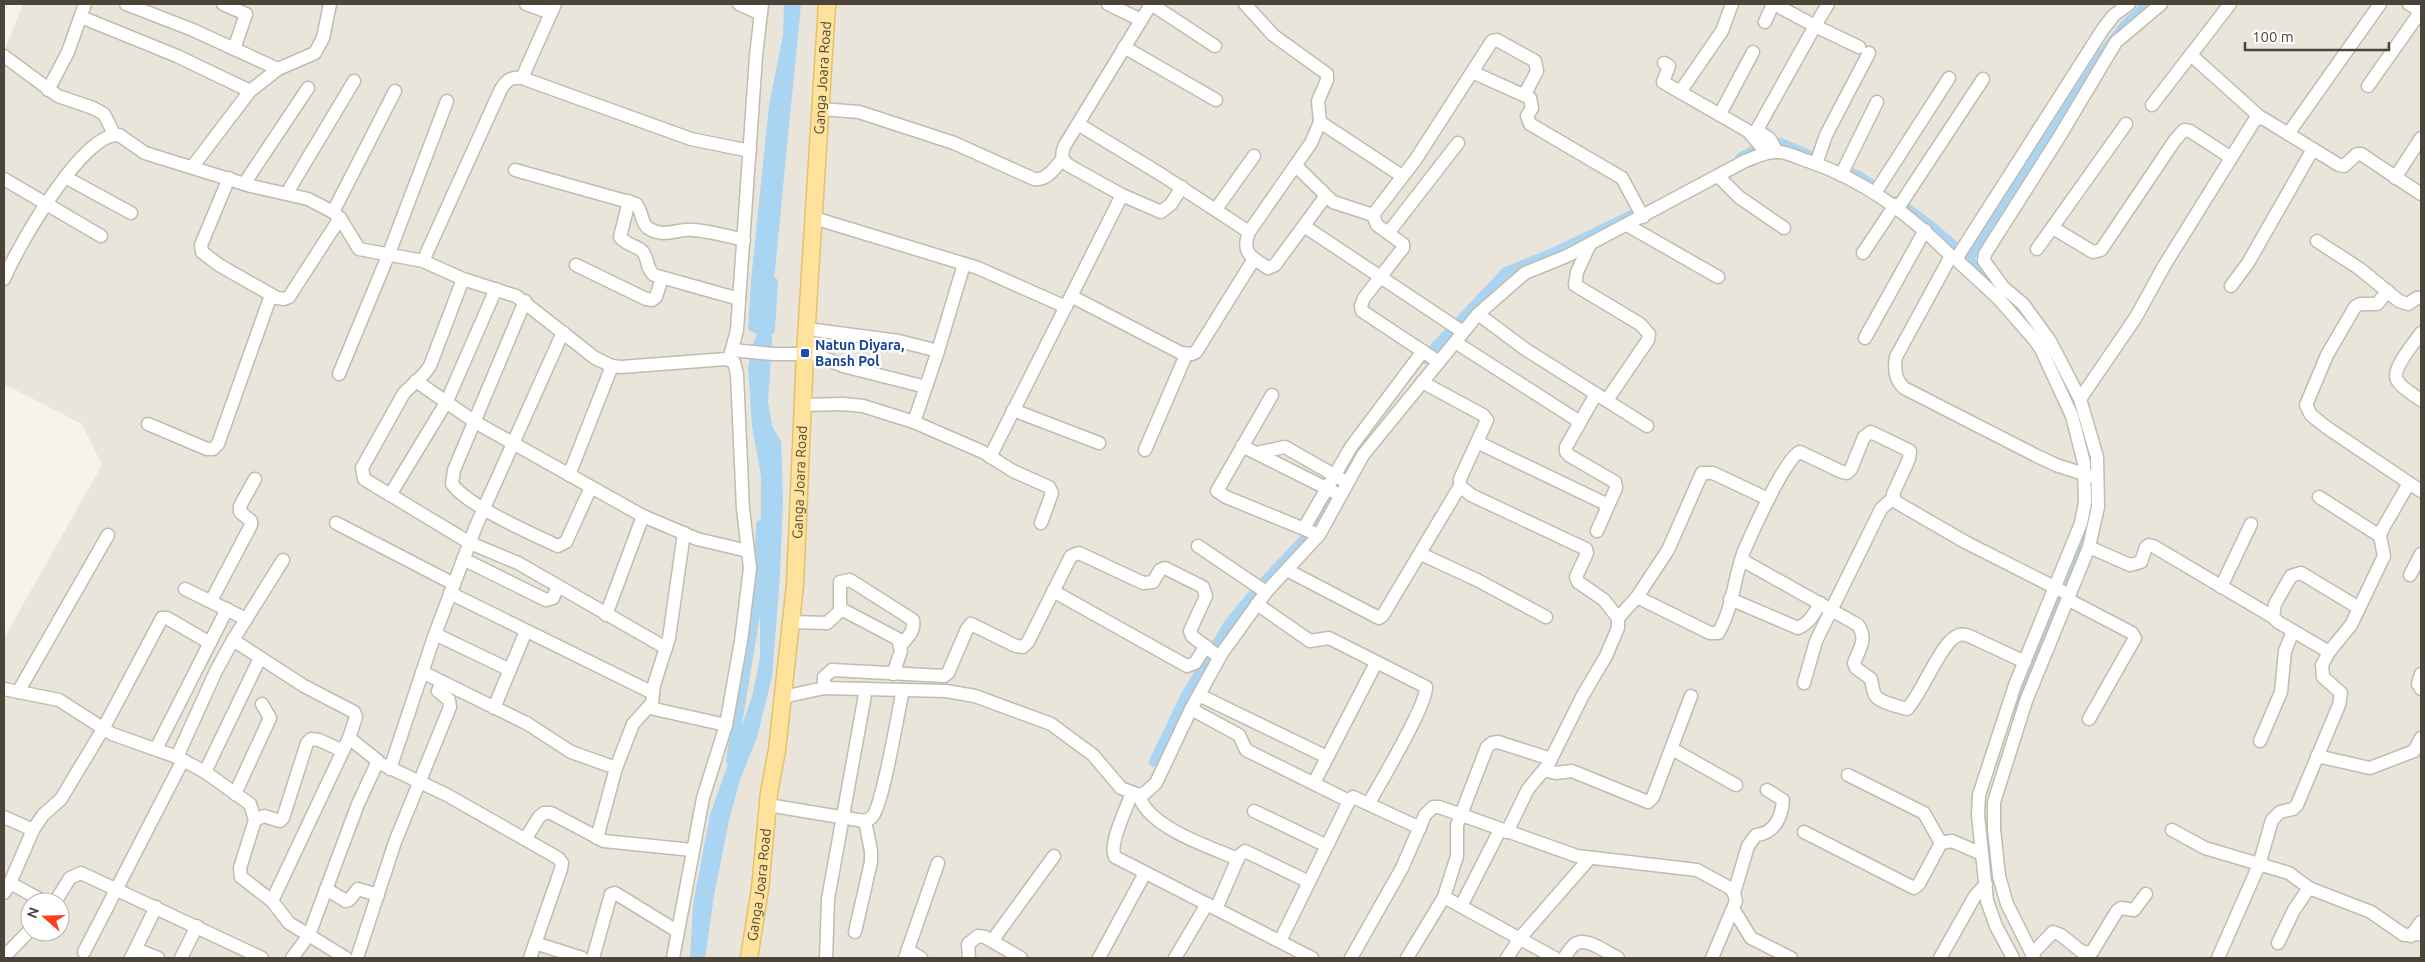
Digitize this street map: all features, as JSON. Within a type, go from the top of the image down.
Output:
[{"type":"main road","name":"Ganga Joara Road","points":[[749,958],[760,889],[768,805],[783,697],[795,585],[802,405],[827,4]]},
{"type":"street","points":[[48,90],[68,52],[85,4]]},
{"type":"street","points":[[126,4],[278,69]]},
{"type":"street","points":[[223,4],[246,14],[234,49]]},
{"type":"street","points":[[193,166],[250,91],[278,69],[315,53],[323,38],[330,4]]},
{"type":"street","points":[[522,78],[553,8],[526,4]]},
{"type":"street","points":[[673,958],[703,798],[726,725],[741,641],[750,568],[743,509],[736,367],[730,355],[737,330],[756,56],[762,9],[739,4]]},
{"type":"street","points":[[1108,4],[1141,20]]},
{"type":"street","points":[[1182,187],[1171,204],[1161,212],[1122,195],[1068,166],[1062,160],[1061,153],[1151,4],[1215,46]]},
{"type":"street","points":[[1245,4],[1273,35],[1328,74],[1318,101],[1320,122],[1311,143],[1249,232],[1245,249],[1254,259],[1268,268],[1276,265],[1325,196]]},
{"type":"street","points":[[1680,92],[1722,31],[1732,4]]},
{"type":"street","points":[[1765,22],[1774,4],[1864,50],[1826,135],[1818,159]]},
{"type":"street","points":[[1304,528],[1340,479],[1355,440],[1431,356],[1525,273],[1568,256],[1627,224],[1640,212],[1718,176],[1764,146],[1815,26],[1828,4]]},
{"type":"street","points":[[2090,476],[2042,458],[1904,388],[1899,383],[1895,364],[1896,357],[1958,255],[2104,29],[2114,15],[2129,4]]},
{"type":"street","points":[[2146,894],[2134,910],[2121,908],[2117,911],[2092,952],[2082,952],[2061,935],[2053,932],[2033,956],[2007,904],[1999,876],[1994,829],[1994,802],[2026,701],[2064,593],[2085,510],[2096,447],[2080,399],[2044,330],[2023,304],[2003,287],[1984,261],[1985,254],[2058,139],[2116,42],[2161,4]]},
{"type":"street","points":[[2152,105],[2230,4]]},
{"type":"street","points":[[2288,134],[2380,4]]},
{"type":"street","points":[[2368,86],[2421,11],[2409,4]]},
{"type":"street","points":[[81,17],[177,56],[250,91]]},
{"type":"street","points":[[1373,215],[1416,159],[1488,44],[1498,40],[1534,61],[1537,70],[1525,94]]},
{"type":"street","points":[[1124,47],[1216,100]]},
{"type":"street","points":[[1720,114],[1753,52]]},
{"type":"street","points":[[2191,55],[2260,117],[2333,162],[2344,166],[2357,154],[2361,154],[2421,194]]},
{"type":"street","points":[[4,56],[48,90],[67,100],[98,110],[108,120],[114,134]]},
{"type":"street","points":[[1664,63],[1668,66],[1663,82],[1720,114],[1764,146],[1818,159],[1844,170],[1878,189],[1899,204],[1925,230],[1958,255],[1998,298],[2041,349],[2076,424],[2098,507],[2089,547],[2025,662],[2015,685],[1979,796],[1978,815],[1990,912],[2013,958]]},
{"type":"street","points":[[1472,72],[1525,94],[1532,102],[1527,116],[1530,124],[1622,178],[1640,212]]},
{"type":"street","points":[[423,261],[501,89],[507,80],[522,78],[691,139],[750,151]]},
{"type":"street","points":[[1878,189],[1949,78]]},
{"type":"street","points":[[1863,253],[1899,204],[1983,80]]},
{"type":"street","points":[[286,193],[354,81]]},
{"type":"street","points":[[244,184],[308,88]]},
{"type":"street","points":[[229,178],[201,245],[202,252],[219,265],[271,295],[284,299],[288,296],[337,215],[395,91]]},
{"type":"street","points":[[339,374],[388,256],[447,101]]},
{"type":"street","points":[[1844,170],[1877,102]]},
{"type":"street","points":[[820,109],[859,112],[878,118],[954,143],[1040,180],[1045,178],[1062,160]]},
{"type":"street","points":[[2080,399],[2136,318],[2164,266],[2230,157],[2253,122],[2260,117]]},
{"type":"street","points":[[1320,122],[1402,176]]},
{"type":"street","points":[[1078,124],[1182,187],[1249,232]]},
{"type":"street","points":[[2037,249],[2126,124]]},
{"type":"street","points":[[2052,228],[2093,252],[2101,250],[2175,140],[2184,130],[2190,131],[2230,157]]},
{"type":"street","points":[[4,279],[38,216],[65,177],[97,143],[114,134],[124,136],[146,153],[193,166],[244,184],[300,196],[337,215],[360,249],[388,256],[423,261],[463,279],[496,289],[525,301],[595,358],[612,366],[749,353],[815,354],[843,366],[926,387]]},
{"type":"street","points":[[2395,178],[2421,138]]},
{"type":"street","points":[[1389,232],[1458,143]]},
{"type":"street","points":[[2231,286],[2248,263],[2313,149]]},
{"type":"street","points":[[1216,210],[1254,156]]},
{"type":"street","points":[[1296,166],[1325,196],[1341,206],[1373,215]]},
{"type":"street","points":[[515,170],[629,201],[640,209],[644,224],[648,228],[668,234],[694,230],[744,240]]},
{"type":"street","points":[[1718,176],[1739,197],[1784,228]]},
{"type":"street","points":[[65,177],[131,214]]},
{"type":"street","points":[[4,179],[101,236]]},
{"type":"street","points":[[990,457],[1122,195]]},
{"type":"street","points":[[629,201],[620,237],[622,241],[642,250],[646,255],[649,271],[662,278],[739,299]]},
{"type":"street","points":[[1373,215],[1377,225],[1403,244],[1403,248],[1364,298],[1360,306],[1362,311],[1431,356]]},
{"type":"street","points":[[814,218],[987,271],[1068,301],[1186,355],[1196,352],[1254,259]]},
{"type":"street","points":[[1627,224],[1718,277]]},
{"type":"street","points":[[1304,226],[1457,332],[1580,422]]},
{"type":"street","points":[[1865,338],[1925,230]]},
{"type":"street","points":[[2318,241],[2404,303],[2421,298]]},
{"type":"street","points":[[1590,244],[1574,279],[1575,285],[1580,290],[1640,324],[1648,334],[1648,340],[1580,422],[1566,447],[1566,452],[1570,456],[1615,482],[1616,488],[1597,531]]},
{"type":"street","points":[[914,422],[964,264]]},
{"type":"street","points":[[576,265],[646,299],[652,300],[656,297],[662,278]]},
{"type":"street","points":[[463,279],[430,366],[404,394],[362,468],[364,479],[470,543],[511,559],[666,648]]},
{"type":"street","points":[[390,495],[447,401],[496,289]]},
{"type":"street","points":[[2388,291],[2376,304],[2360,304],[2355,307],[2325,360],[2306,405],[2311,415],[2326,427],[2421,491]]},
{"type":"street","points":[[148,424],[208,449],[214,449],[218,444],[271,295]]},
{"type":"street","points":[[525,301],[454,470],[452,484],[456,489],[484,508],[558,546],[566,542],[591,487]]},
{"type":"street","points":[[1478,314],[1525,349],[1648,426]]},
{"type":"street","points":[[807,329],[899,341],[938,351]]},
{"type":"street","points":[[390,769],[435,634],[463,559],[563,332]]},
{"type":"street","points":[[2421,332],[2400,363],[2396,377],[2398,382],[2421,400]]},
{"type":"street","points":[[1145,450],[1186,355]]},
{"type":"street","points":[[1340,479],[1363,455],[1422,382],[1431,356]]},
{"type":"street","points":[[569,475],[612,366]]},
{"type":"street","points":[[416,381],[475,422],[643,516],[684,533],[748,551]]},
{"type":"street","points":[[1287,570],[1379,618],[1383,615],[1460,486],[1460,479],[1487,420],[1422,382]]},
{"type":"street","points":[[1272,395],[1217,491],[1226,497],[1318,535]]},
{"type":"street","points":[[802,405],[843,404],[863,406],[914,422],[990,457],[1049,487],[1052,493],[1041,523]]},
{"type":"street","points":[[1013,410],[1099,443]]},
{"type":"street","points":[[1637,597],[1715,634],[1722,627],[1742,560],[1768,499],[1796,452],[1800,452],[1847,473],[1851,469],[1864,438],[1870,432],[1910,452],[1893,498],[1882,509],[1816,641],[1804,683]]},
{"type":"street","points":[[1478,442],[1608,505]]},
{"type":"street","points":[[1242,446],[1333,491]]},
{"type":"street","points":[[1256,453],[1285,447],[1340,479]]},
{"type":"street","points":[[1618,618],[1637,597],[1668,550],[1702,473],[1713,473],[1768,499]]},
{"type":"street","points":[[211,602],[251,525],[251,521],[240,512],[240,506],[255,479]]},
{"type":"street","points":[[2218,958],[2259,865],[2272,820],[2280,812],[2293,809],[2297,805],[2342,699],[2341,693],[2323,677],[2321,671],[2329,652],[2351,625],[2384,556],[2380,536],[2385,521],[2409,483]]},
{"type":"street","points":[[1460,486],[1471,495],[1586,549],[1587,553],[1576,577],[1578,582],[1604,600],[1618,618],[1618,628],[1606,656],[1583,695],[1551,759],[1528,789],[1461,906]]},
{"type":"street","points":[[783,697],[824,688],[946,691],[975,696],[1044,720],[1061,730],[1093,755],[1121,788],[1135,794],[1150,790],[1156,783],[1191,709],[1219,658],[1266,592],[1318,535],[1333,491]]},
{"type":"street","points":[[2318,497],[2380,536]]},
{"type":"street","points":[[1893,498],[1896,502],[1967,543],[2064,593],[2132,633],[2135,638],[2089,719]]},
{"type":"street","points":[[606,615],[643,516]]},
{"type":"street","points":[[336,523],[526,631],[653,693]]},
{"type":"street","points":[[2221,587],[2250,524]]},
{"type":"street","points":[[597,838],[616,768],[633,724],[650,708],[652,703],[666,648],[684,533]]},
{"type":"street","points":[[18,692],[108,535]]},
{"type":"street","points":[[2089,547],[2130,565],[2141,562],[2146,547],[2149,545],[2329,652]]},
{"type":"street","points":[[1198,546],[1266,592]]},
{"type":"street","points":[[824,688],[824,677],[832,670],[944,676],[948,673],[971,624],[1016,646],[1023,647],[1028,642],[1068,560],[1079,553],[1148,584],[1153,582],[1160,570],[1170,568],[1204,587],[1206,596],[1190,631],[1192,636],[1219,658]]},
{"type":"street","points":[[1421,554],[1477,580],[1546,617]]},
{"type":"street","points":[[2410,575],[2421,554]]},
{"type":"street","points":[[463,559],[546,600],[553,598],[558,586]]},
{"type":"street","points":[[84,952],[180,759],[216,671],[282,560]]},
{"type":"street","points":[[1742,560],[1858,625],[1864,633],[1863,641],[1854,663],[1856,668],[1871,679],[1874,693],[1878,698],[1906,709],[1914,702],[1928,673],[1952,639],[1959,634],[1967,635],[2025,662]]},
{"type":"street","points":[[2273,617],[2275,604],[2291,576],[2296,573],[2300,573],[2359,608]]},
{"type":"street","points":[[840,611],[840,582],[850,580],[913,620],[914,626],[901,646],[893,674]]},
{"type":"street","points":[[185,588],[246,619]]},
{"type":"street","points":[[1053,591],[1187,666],[1195,663],[1206,646]]},
{"type":"street","points":[[1730,599],[1798,628],[1805,625],[1811,619],[1820,603]]},
{"type":"street","points":[[1257,604],[1310,640],[1329,638],[1426,687],[1426,693],[1369,803]]},
{"type":"street","points":[[156,750],[227,610]]},
{"type":"street","points":[[791,622],[827,623],[840,611],[845,611],[898,639],[901,646]]},
{"type":"street","points":[[20,893],[7,888],[33,830],[43,815],[61,799],[103,729],[162,618],[166,618],[210,643]]},
{"type":"street","points":[[494,708],[526,631]]},
{"type":"street","points":[[2260,741],[2281,692],[2286,651],[2293,631]]},
{"type":"street","points":[[435,634],[510,670]]},
{"type":"street","points":[[233,640],[304,686],[354,712],[356,717],[349,738],[272,901]]},
{"type":"street","points":[[206,772],[260,658]]},
{"type":"street","points":[[1314,783],[1376,662]]},
{"type":"street","points":[[422,672],[528,724],[571,752],[616,768]]},
{"type":"street","points":[[2421,674],[2418,684],[2421,688]]},
{"type":"street","points":[[357,958],[395,842],[450,707],[449,700],[438,691],[442,682]]},
{"type":"street","points":[[4,689],[59,700],[103,729],[180,759],[206,772],[250,804],[255,820],[239,873],[245,882],[272,901],[289,923],[346,958]]},
{"type":"street","points":[[826,958],[828,900],[866,689]]},
{"type":"street","points":[[768,805],[865,821],[876,812],[880,801],[903,690]]},
{"type":"street","points":[[1199,695],[1327,757]]},
{"type":"street","points":[[1544,770],[1556,773],[1572,771],[1648,802],[1653,797],[1691,696]]},
{"type":"street","points":[[235,794],[270,718],[262,704]]},
{"type":"street","points":[[650,708],[726,725]]},
{"type":"street","points":[[1191,709],[1239,735],[1246,750],[1349,800]]},
{"type":"street","points":[[349,738],[390,769],[420,782],[526,838],[554,854],[562,863],[530,958]]},
{"type":"street","points":[[2317,756],[2375,768],[2414,751],[2421,738]]},
{"type":"street","points":[[255,820],[264,816],[280,822],[283,818],[307,743],[311,739],[319,740],[343,751]]},
{"type":"street","points":[[1407,958],[1444,897],[1457,856],[1457,826],[1460,815],[1488,747],[1492,743],[1498,742],[1551,759]]},
{"type":"street","points":[[1672,749],[1736,785]]},
{"type":"street","points":[[292,958],[309,935],[360,799],[378,761]]},
{"type":"street","points":[[1848,775],[1924,813],[1941,843]]},
{"type":"street","points":[[1734,893],[1748,846],[1756,835],[1772,831],[1782,809],[1783,800],[1767,790]]},
{"type":"street","points":[[1135,794],[1142,807],[1169,828],[1238,860]]},
{"type":"street","points":[[1135,794],[1113,843],[1112,852],[1122,862],[1212,906],[1287,949],[1312,958]]},
{"type":"street","points":[[1287,949],[1309,882],[1349,800],[1353,797],[1358,798],[1420,828]]},
{"type":"street","points":[[1351,958],[1402,868],[1425,815],[1433,807],[1439,807],[1503,831],[1589,859],[1668,865],[1697,870],[1730,888],[1734,893],[1736,901],[1734,910],[1712,958]]},
{"type":"street","points":[[1254,811],[1327,846]]},
{"type":"street","points":[[526,838],[539,816],[544,813],[551,814],[597,838],[614,842],[692,850]]},
{"type":"street","points":[[4,817],[33,830]]},
{"type":"street","points":[[855,932],[871,862],[865,821]]},
{"type":"street","points":[[2172,830],[2206,848],[2289,873],[2309,888],[2371,912],[2404,935],[2416,935],[2421,922]]},
{"type":"street","points":[[1804,832],[1914,888],[1920,884],[1941,843]]},
{"type":"street","points":[[1941,843],[1952,841],[1982,854]]},
{"type":"street","points":[[1175,958],[1212,906],[1241,853],[1249,852],[1309,882]]},
{"type":"street","points":[[992,941],[1054,856]]},
{"type":"street","points":[[1507,958],[1520,938],[1589,859]]},
{"type":"street","points":[[921,958],[907,955],[938,863]]},
{"type":"street","points":[[1099,958],[1145,873]]},
{"type":"street","points":[[61,892],[70,878],[75,874],[86,875],[262,958]]},
{"type":"street","points":[[1940,958],[1975,896],[1986,884]]},
{"type":"street","points":[[2278,943],[2294,910],[2309,888]]},
{"type":"street","points":[[326,889],[346,901],[358,889],[378,895]]},
{"type":"street","points":[[594,958],[611,894],[615,893],[677,931]]},
{"type":"street","points":[[1444,897],[1555,958]]},
{"type":"street","points":[[156,907],[134,954],[158,958]]},
{"type":"street","points":[[1734,910],[1751,938],[1791,958]]},
{"type":"street","points":[[181,958],[197,926]]},
{"type":"street","points":[[969,958],[968,944],[973,938],[978,936],[992,941],[1021,958]]},
{"type":"street","points":[[4,957],[20,940]]},
{"type":"street","points":[[1564,958],[1574,945],[1580,942],[1586,942],[1618,958]]},
{"type":"street","points":[[534,943],[582,958]]},
{"type":"shaded area","points":[[23,4],[2421,4],[2421,958],[4,958],[4,638],[102,465],[82,424],[4,384],[4,52]]},
{"type":"water","points":[[784,4],[801,4],[771,310],[772,345],[768,401],[772,426],[781,441],[783,498],[780,575],[772,677],[757,737],[740,780],[729,820],[714,896],[705,958],[690,958],[693,905],[710,815],[752,697],[760,658],[761,476],[752,426],[748,369],[752,346],[757,334],[748,330],[751,281],[769,105],[783,35]]},
{"type":"waterway","points":[[1969,259],[2102,54],[2124,26],[2148,4]]},
{"type":"waterway","points":[[1740,158],[1770,142],[1781,143],[1818,159]]},
{"type":"waterway","points":[[1840,168],[1857,175],[1876,187]]},
{"type":"waterway","points":[[1896,201],[1952,244],[2003,295]]},
{"type":"waterway","points":[[1424,359],[1506,272],[1553,253],[1636,213]]},
{"type":"waterway","points":[[770,330],[773,282]]},
{"type":"waterway","points":[[1154,762],[1186,695],[1228,625],[1259,587],[1312,531],[1333,489]]},
{"type":"waterway","points":[[2015,705],[2084,536],[2088,514]]},
{"type":"waterway","points":[[731,760],[758,597],[761,525]]},
{"type":"place","name":"Natun Diyara, Bansh Pol","points":[[805,353]]}]
